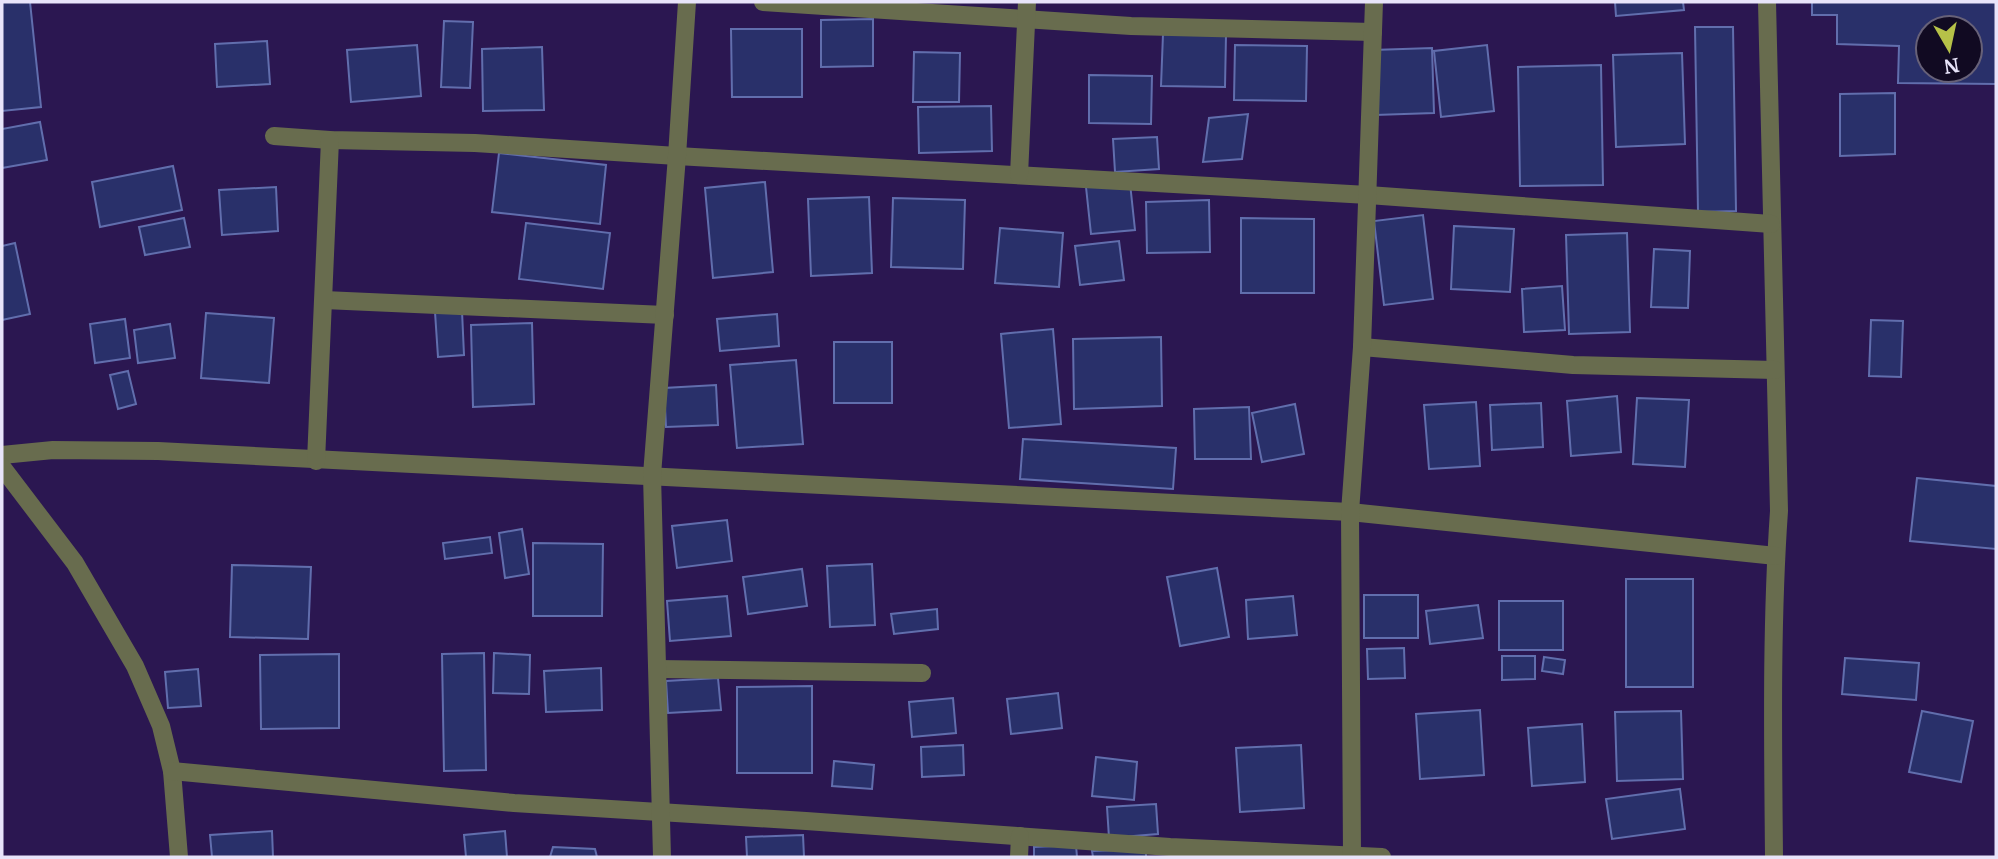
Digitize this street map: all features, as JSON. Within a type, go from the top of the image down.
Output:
[{"type":"street","points":[[662,857],[652,475],[687,2]]},
{"type":"street","points":[[763,2],[1026,11],[1131,26],[1373,32]]},
{"type":"street","points":[[1352,856],[1350,512],[1362,347],[1374,2]]},
{"type":"street","points":[[1767,2],[1779,511],[1773,757],[1774,857]]},
{"type":"street","points":[[1019,175],[1026,11]]},
{"type":"street","points":[[274,136],[475,143],[1368,195],[1771,224]]},
{"type":"street","points":[[316,461],[330,140]]},
{"type":"street","points":[[324,300],[665,315]]},
{"type":"street","points":[[1362,347],[1573,365],[1775,370]]},
{"type":"street","points":[[2,455],[53,450],[158,451],[1350,512],[1776,556]]},
{"type":"street","points":[[2,467],[75,563],[135,666],[161,726],[172,771],[179,857]]},
{"type":"street","points":[[657,669],[922,673]]},
{"type":"street","points":[[172,771],[514,803],[1170,847],[1382,857]]},
{"type":"street","points":[[1019,857],[1020,836]]},
{"type":"building","points":[[2,2],[30,2],[41,107],[2,111]]},
{"type":"building","points":[[1615,2],[1683,2],[1684,10],[1616,16]]},
{"type":"building","points":[[1812,2],[1996,2],[1996,84],[1984,84],[1984,14],[1914,14],[1914,83],[1898,83],[1899,46],[1837,44],[1837,15],[1812,15]]},
{"type":"building","points":[[873,19],[873,66],[821,67],[821,20]]},
{"type":"building","points":[[444,21],[473,22],[470,88],[441,87]]},
{"type":"building","points":[[1695,27],[1733,27],[1736,211],[1698,212]]},
{"type":"building","points":[[731,29],[802,29],[802,97],[732,97]]},
{"type":"building","points":[[1163,34],[1226,35],[1225,87],[1161,86]]},
{"type":"building","points":[[267,41],[270,84],[217,87],[215,44]]},
{"type":"building","points":[[417,45],[421,96],[351,102],[347,50]]},
{"type":"building","points":[[1235,45],[1307,46],[1306,101],[1234,100]]},
{"type":"building","points":[[1487,45],[1494,111],[1441,117],[1434,51]]},
{"type":"building","points":[[542,47],[544,110],[483,111],[482,49]]},
{"type":"building","points":[[1432,48],[1434,113],[1375,115],[1373,50]]},
{"type":"building","points":[[914,52],[960,53],[959,102],[913,102]]},
{"type":"building","points":[[1682,53],[1685,144],[1616,147],[1613,55]]},
{"type":"building","points":[[1601,65],[1603,185],[1520,186],[1518,67]]},
{"type":"building","points":[[1089,75],[1152,76],[1151,124],[1089,123]]},
{"type":"building","points":[[1895,93],[1895,154],[1840,156],[1840,94]]},
{"type":"building","points":[[991,106],[992,151],[919,153],[918,107]]},
{"type":"building","points":[[1248,114],[1242,159],[1203,162],[1209,118]]},
{"type":"building","points":[[40,122],[47,160],[2,168],[2,129]]},
{"type":"building","points":[[1157,137],[1159,169],[1115,172],[1113,139]]},
{"type":"building","points":[[499,153],[606,165],[600,224],[492,212]]},
{"type":"building","points":[[173,166],[182,210],[100,227],[92,182]]},
{"type":"building","points":[[765,182],[773,272],[713,278],[705,188]]},
{"type":"building","points":[[1130,183],[1135,230],[1091,234],[1086,187]]},
{"type":"building","points":[[276,187],[278,231],[222,235],[219,190]]},
{"type":"building","points":[[869,197],[872,273],[811,276],[808,199]]},
{"type":"building","points":[[893,198],[965,200],[963,269],[891,267]]},
{"type":"building","points":[[1209,200],[1210,252],[1147,253],[1146,202]]},
{"type":"building","points":[[1423,215],[1433,299],[1384,305],[1374,221]]},
{"type":"building","points":[[184,218],[190,247],[145,255],[139,227]]},
{"type":"building","points":[[1241,218],[1314,219],[1314,293],[1241,293]]},
{"type":"building","points":[[526,223],[610,233],[603,289],[519,279]]},
{"type":"building","points":[[1454,226],[1514,229],[1510,292],[1451,289]]},
{"type":"building","points":[[1000,228],[1063,233],[1059,287],[995,283]]},
{"type":"building","points":[[1627,233],[1630,332],[1569,334],[1566,235]]},
{"type":"building","points":[[1119,241],[1124,280],[1080,285],[1075,246]]},
{"type":"building","points":[[15,243],[30,314],[2,320],[2,246]]},
{"type":"building","points":[[1654,249],[1690,251],[1688,308],[1651,307]]},
{"type":"building","points":[[1562,286],[1565,330],[1524,332],[1522,289]]},
{"type":"building","points":[[462,311],[464,355],[438,357],[435,312]]},
{"type":"building","points":[[206,313],[274,318],[269,383],[201,378]]},
{"type":"building","points":[[777,314],[779,346],[720,351],[717,319]]},
{"type":"building","points":[[125,319],[130,358],[95,363],[90,324]]},
{"type":"building","points":[[1871,320],[1903,321],[1901,377],[1869,376]]},
{"type":"building","points":[[532,323],[534,404],[473,407],[471,325]]},
{"type":"building","points":[[170,324],[175,358],[138,363],[134,330]]},
{"type":"building","points":[[1053,329],[1061,424],[1009,428],[1001,334]]},
{"type":"building","points":[[1161,337],[1162,406],[1074,409],[1073,339]]},
{"type":"building","points":[[834,342],[892,342],[892,403],[834,403]]},
{"type":"building","points":[[796,360],[803,444],[737,448],[730,365]]},
{"type":"building","points":[[128,371],[136,404],[118,409],[110,375]]},
{"type":"building","points":[[716,385],[718,425],[666,427],[664,388]]},
{"type":"building","points":[[1617,396],[1621,452],[1571,456],[1567,401]]},
{"type":"building","points":[[1637,398],[1689,400],[1685,467],[1633,464]]},
{"type":"building","points":[[1476,402],[1480,466],[1429,469],[1424,405]]},
{"type":"building","points":[[1541,403],[1543,447],[1492,450],[1490,405]]},
{"type":"building","points":[[1295,404],[1304,454],[1262,462],[1252,413]]},
{"type":"building","points":[[1249,407],[1251,459],[1195,459],[1194,409]]},
{"type":"building","points":[[1023,439],[1176,448],[1173,489],[1020,479]]},
{"type":"building","points":[[1917,478],[1996,486],[1996,549],[1910,541]]},
{"type":"building","points":[[727,520],[732,561],[677,568],[672,526]]},
{"type":"building","points":[[522,529],[529,574],[505,578],[499,533]]},
{"type":"building","points":[[490,537],[492,553],[445,559],[443,543]]},
{"type":"building","points":[[533,543],[603,544],[602,616],[533,616]]},
{"type":"building","points":[[872,564],[875,625],[830,627],[827,566]]},
{"type":"building","points":[[232,565],[311,567],[308,639],[230,637]]},
{"type":"building","points":[[1217,568],[1229,637],[1180,646],[1167,577]]},
{"type":"building","points":[[802,569],[807,606],[748,614],[743,577]]},
{"type":"building","points":[[1626,579],[1693,579],[1693,687],[1626,687]]},
{"type":"building","points":[[1364,595],[1418,595],[1418,638],[1364,638]]},
{"type":"building","points":[[727,596],[731,636],[670,641],[667,601]]},
{"type":"building","points":[[1293,596],[1297,635],[1248,639],[1246,600]]},
{"type":"building","points":[[1499,601],[1563,601],[1563,650],[1499,650]]},
{"type":"building","points":[[1478,605],[1483,638],[1430,644],[1426,611]]},
{"type":"building","points":[[937,609],[938,629],[894,634],[891,614]]},
{"type":"building","points":[[1404,648],[1405,678],[1368,679],[1367,649]]},
{"type":"building","points":[[484,653],[486,770],[444,771],[442,654]]},
{"type":"building","points":[[494,653],[530,655],[529,694],[493,693]]},
{"type":"building","points":[[339,654],[339,728],[261,729],[260,655]]},
{"type":"building","points":[[1502,656],[1535,656],[1535,679],[1502,680]]},
{"type":"building","points":[[1544,657],[1565,660],[1563,674],[1542,671]]},
{"type":"building","points":[[1845,658],[1919,663],[1916,700],[1842,694]]},
{"type":"building","points":[[601,668],[602,710],[546,712],[544,671]]},
{"type":"building","points":[[198,669],[201,706],[168,708],[165,672]]},
{"type":"building","points":[[718,678],[721,710],[668,713],[666,681]]},
{"type":"building","points":[[812,686],[812,773],[737,773],[737,687]]},
{"type":"building","points":[[1058,693],[1062,728],[1011,734],[1007,699]]},
{"type":"building","points":[[953,698],[956,733],[912,737],[909,702]]},
{"type":"building","points":[[1480,710],[1484,775],[1420,779],[1416,714]]},
{"type":"building","points":[[1681,711],[1683,779],[1617,781],[1615,712]]},
{"type":"building","points":[[1922,711],[1973,721],[1961,782],[1909,772]]},
{"type":"building","points":[[1582,724],[1585,782],[1532,786],[1528,728]]},
{"type":"building","points":[[963,745],[964,775],[922,777],[921,747]]},
{"type":"building","points":[[1301,745],[1304,808],[1240,812],[1236,748]]},
{"type":"building","points":[[1096,757],[1137,762],[1134,800],[1092,796]]},
{"type":"building","points":[[834,761],[874,765],[872,789],[832,786]]},
{"type":"building","points":[[1680,789],[1685,829],[1612,839],[1606,799]]},
{"type":"building","points":[[1156,804],[1158,834],[1109,838],[1107,807]]},
{"type":"building","points":[[272,831],[273,857],[212,857],[210,835]]},
{"type":"building","points":[[505,831],[507,857],[466,857],[464,835]]},
{"type":"building","points":[[803,835],[804,857],[747,857],[746,837]]},
{"type":"building","points":[[1076,845],[1077,857],[1034,857],[1034,847]]},
{"type":"building","points":[[553,847],[595,849],[597,857],[550,857]]},
{"type":"building","points":[[1146,849],[1146,857],[1093,857],[1092,851]]}]
